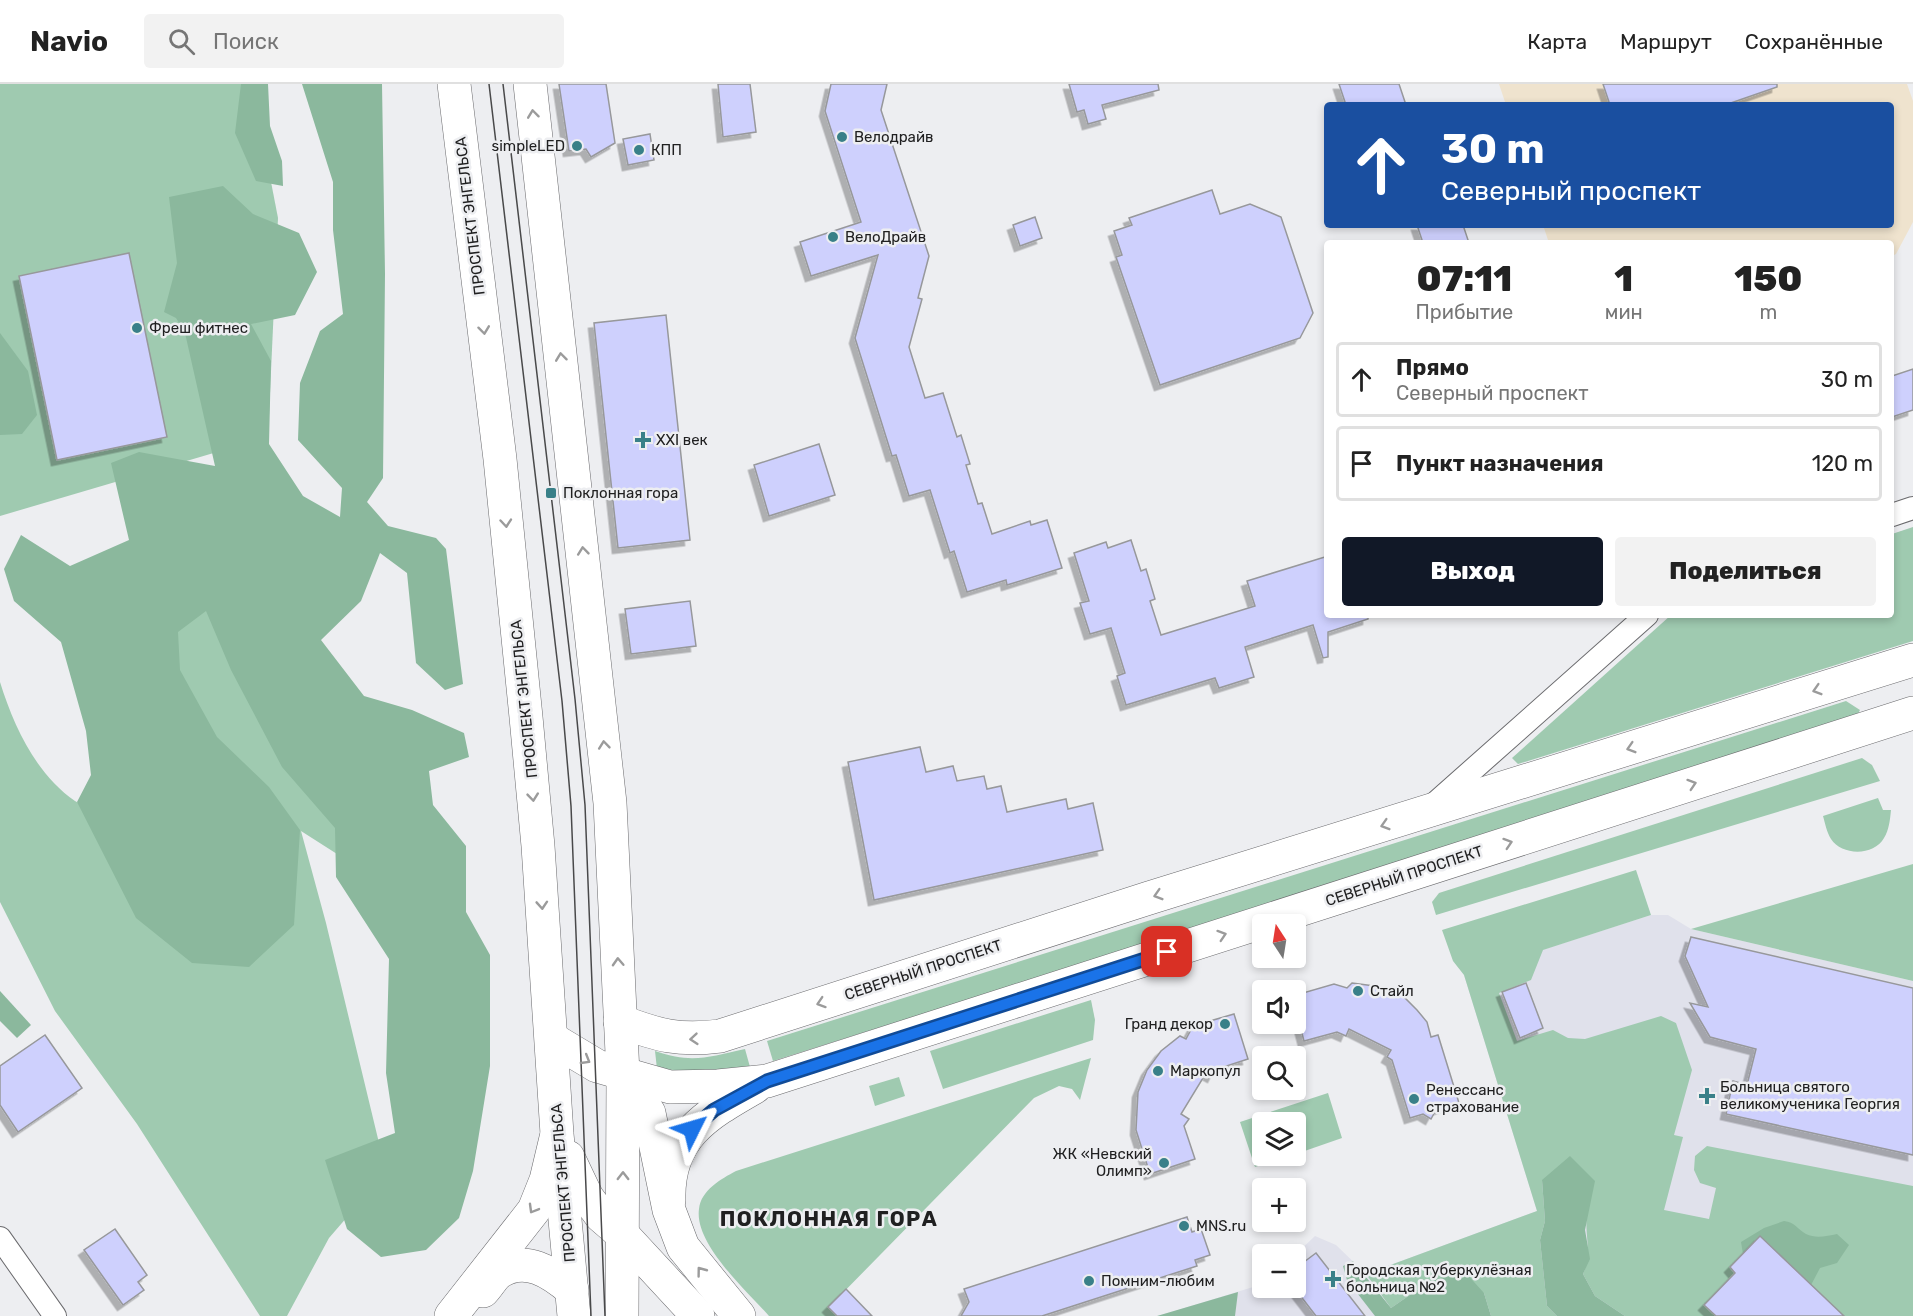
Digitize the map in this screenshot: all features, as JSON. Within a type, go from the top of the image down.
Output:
[{"type":"main road","name":"ПРОСПЕКТ ЭНГЕЛЬСА","points":[[454,84],[500,459],[538,846],[557,1134],[573,1303]]},
{"type":"main road","points":[[530,84],[610,803],[623,1074],[622,1316]]},
{"type":"main road","name":"СЕВЕРНЫЙ ПРОСПЕКТ","points":[[620,1021],[665,1038],[685,1040],[720,1036],[1913,660]]},
{"type":"main road","points":[[1859,677],[1871,687],[1877,708],[1874,726]]},
{"type":"main road","name":"СЕВЕРНЫЙ ПРОСПЕКТ","points":[[552,1039],[597,1066],[661,1085],[687,1088],[767,1081],[1913,713]]},
{"type":"main road","points":[[623,1074],[649,1113],[669,1210],[683,1247],[739,1316]]},
{"type":"main road","points":[[669,1210],[668,1181],[676,1153],[692,1129],[714,1110],[767,1081]]},
{"type":"main road","points":[[557,1134],[586,1197],[601,1216],[623,1235],[698,1316]]},
{"type":"main road","points":[[451,1316],[534,1210],[546,1180],[557,1134]]},
{"type":"main road","points":[[463,1316],[498,1273],[513,1268],[531,1266],[549,1271],[573,1303]]},
{"type":"street","points":[[1894,514],[1913,508]]},
{"type":"street","points":[[1424,813],[1644,618]]},
{"type":"street","points":[[0,1238],[55,1316]]},
{"type":"shaded area","points":[[1499,84],[1907,84],[1913,101],[1913,222],[1894,255],[1894,240],[1548,240],[1544,228],[1894,228],[1894,102],[1505,102]]},
{"type":"shaded area","name":"Больница святого великомученика Георгия","points":[[1651,915],[1668,915],[1691,929],[1913,981],[1913,1316],[1158,1316],[1252,1287],[1252,1298],[1306,1298],[1306,1245],[1315,1236],[1336,1245],[1366,1274],[1537,1211],[1464,975]]},
{"type":"green space","name":"Фреш фитнес","points":[[0,84],[252,84],[278,218],[268,437],[0,516]]},
{"type":"green space","points":[[241,84],[268,84],[270,126],[282,161],[283,186],[256,181],[235,133]]},
{"type":"green space","points":[[302,84],[382,84],[385,274],[383,478],[367,502],[388,526],[436,538],[446,549],[463,684],[445,690],[416,663],[407,573],[380,553],[361,601],[321,640],[364,696],[412,710],[464,733],[469,757],[429,771],[433,805],[466,846],[466,912],[490,955],[490,1066],[473,1171],[459,1218],[426,1250],[381,1257],[347,1229],[325,1160],[395,1133],[386,1073],[389,959],[336,877],[335,828],[282,767],[231,670],[206,611],[178,632],[180,670],[217,737],[269,787],[300,830],[294,925],[249,967],[192,963],[136,918],[77,802],[91,775],[86,731],[61,642],[14,601],[4,569],[21,535],[70,566],[129,540],[111,463],[139,452],[215,466],[185,333],[176,318],[164,312],[177,263],[169,197],[223,186],[253,214],[299,233],[317,272],[295,315],[251,324],[271,361],[269,444],[303,496],[340,517],[342,488],[298,440],[300,383],[320,331],[343,314],[333,230],[333,182]]},
{"type":"green space","points":[[0,333],[28,371],[37,415],[22,434],[0,435]]},
{"type":"green space","points":[[1913,527],[1913,641],[1518,764],[1512,758],[1668,618],[1894,618],[1894,533]]},
{"type":"green space","points":[[195,558],[384,884],[301,831],[326,923],[386,1172],[329,1238],[287,1316],[260,1316],[137,1124],[55,1011],[0,902],[0,682],[12,716],[28,748],[49,777],[75,801],[114,816],[147,617]]},
{"type":"green space","points":[[1846,701],[1860,710],[1854,721],[773,1061],[767,1041]]},
{"type":"green space","points":[[1862,758],[1872,765],[1880,781],[1436,915],[1432,902],[1439,893]]},
{"type":"green space","points":[[1878,798],[1883,810],[1891,810],[1887,832],[1879,844],[1866,851],[1858,852],[1836,845],[1828,834],[1823,816]]},
{"type":"green space","points":[[1913,864],[1913,981],[1691,929]]},
{"type":"green space","points":[[1636,870],[1651,915],[1543,950],[1531,980],[1499,993],[1517,1041],[1553,1030],[1568,1038],[1585,1039],[1661,1016],[1676,1023],[1692,1070],[1674,1135],[1683,1137],[1664,1210],[1709,1219],[1716,1188],[1700,1183],[1694,1170],[1695,1156],[1707,1146],[1913,1186],[1913,1316],[1625,1316],[1595,1296],[1583,1274],[1588,1251],[1587,1213],[1542,1180],[1545,1221],[1540,1240],[1547,1306],[1557,1316],[1491,1316],[1484,1293],[1430,1281],[1391,1308],[1366,1274],[1537,1211],[1464,975],[1453,961],[1442,930]]},
{"type":"green space","points":[[0,991],[31,1025],[17,1038],[0,1021]]},
{"type":"green space","points":[[1091,1000],[1095,1020],[1093,1040],[943,1089],[930,1051]]},
{"type":"green space","points":[[745,1049],[750,1067],[709,1072],[657,1069],[655,1051],[679,1057],[700,1058]]},
{"type":"green space","points":[[1091,1058],[1080,1100],[1072,1089],[1059,1086],[1034,1098],[829,1307],[837,1316],[769,1316],[724,1267],[705,1237],[700,1223],[701,1202],[713,1186],[736,1171]]},
{"type":"green space","points":[[899,1077],[905,1096],[875,1106],[869,1086]]},
{"type":"green space","points":[[1328,1093],[1342,1138],[1306,1151],[1306,1112],[1270,1112]]},
{"type":"green space","points":[[1252,1118],[1252,1158],[1240,1122]]},
{"type":"green space","points":[[1570,1156],[1595,1181],[1585,1230],[1590,1259],[1583,1274],[1595,1296],[1625,1316],[1557,1316],[1547,1306],[1540,1240],[1545,1221],[1542,1180]]},
{"type":"green space","points":[[1784,1221],[1810,1236],[1822,1237],[1837,1234],[1849,1245],[1837,1263],[1820,1268],[1810,1287],[1744,1260],[1741,1242],[1764,1228]]},
{"type":"green space","points":[[1353,1261],[1391,1308],[1430,1281],[1464,1271],[1484,1293],[1491,1316],[1375,1316],[1347,1280],[1343,1266]]},
{"type":"green space","points":[[1238,1292],[1235,1316],[1157,1316]]},
{"type":"building","points":[[559,84],[606,84],[615,143],[591,157],[586,149],[569,151]]},
{"type":"building","points":[[718,84],[750,84],[756,132],[723,137]]},
{"type":"building","points":[[831,84],[887,84],[881,110],[929,256],[918,298],[922,299],[909,347],[925,398],[943,393],[957,437],[961,435],[970,464],[966,465],[978,504],[982,503],[992,534],[1030,521],[1031,525],[1047,520],[1062,568],[1007,585],[1006,580],[967,592],[954,551],[950,553],[930,490],[909,496],[896,455],[892,456],[855,338],[878,255],[811,276],[800,242],[861,222],[825,111]]},
{"type":"building","points":[[1069,84],[1158,84],[1159,90],[1102,105],[1106,119],[1088,124],[1084,110],[1077,112]]},
{"type":"building","points":[[1339,84],[1399,84],[1405,102],[1345,102]]},
{"type":"building","points":[[1603,84],[1777,84],[1777,87],[1734,102],[1609,102]]},
{"type":"building","name":"КПП","points":[[650,134],[654,160],[628,165],[623,139]]},
{"type":"building","points":[[1212,190],[1220,214],[1250,204],[1281,217],[1313,313],[1300,338],[1160,385],[1116,257],[1122,255],[1114,231],[1132,225],[1129,218]]},
{"type":"building","points":[[1035,217],[1042,238],[1020,246],[1013,225]]},
{"type":"building","points":[[1418,228],[1464,228],[1468,240],[1422,240]]},
{"type":"building","points":[[129,253],[167,437],[57,460],[19,276]]},
{"type":"building","name":"XXI век","points":[[666,315],[690,540],[618,548],[594,323]]},
{"type":"building","points":[[1913,369],[1913,410],[1894,416],[1894,375]]},
{"type":"building","points":[[819,444],[835,495],[769,516],[754,465]]},
{"type":"building","points":[[1131,540],[1141,571],[1146,569],[1155,599],[1150,601],[1161,635],[1255,606],[1247,581],[1324,557],[1324,618],[1368,619],[1328,632],[1328,657],[1323,658],[1313,625],[1245,647],[1254,677],[1219,688],[1215,678],[1126,705],[1117,676],[1125,673],[1111,628],[1090,634],[1080,603],[1089,601],[1074,553],[1106,542],[1108,548]]},
{"type":"building","points":[[690,601],[696,646],[631,654],[625,609]]},
{"type":"building","points":[[920,747],[926,772],[953,766],[957,781],[984,776],[987,789],[1001,786],[1007,812],[1066,799],[1068,809],[1093,803],[1103,850],[874,900],[848,762]]},
{"type":"building","points":[[1691,937],[1913,988],[1913,1155],[1726,1114],[1733,1081],[1747,1085],[1756,1049],[1710,1037],[1690,1003],[1708,1007],[1685,956]]},
{"type":"building","points":[[1352,983],[1382,987],[1402,995],[1417,1010],[1427,1022],[1431,1037],[1438,1035],[1459,1103],[1436,1110],[1431,1119],[1423,1114],[1410,1118],[1392,1060],[1387,1057],[1391,1050],[1349,1029],[1346,1036],[1337,1032],[1304,1041],[1302,1034],[1306,1034],[1306,992],[1334,984],[1347,988]]},
{"type":"building","points":[[1526,983],[1543,1028],[1520,1038],[1502,992]]},
{"type":"building","points":[[1234,1014],[1248,1059],[1217,1069],[1213,1077],[1206,1073],[1181,1114],[1189,1119],[1184,1126],[1195,1159],[1150,1174],[1136,1130],[1138,1092],[1147,1070],[1161,1051],[1180,1036],[1186,1039],[1193,1026]]},
{"type":"building","points":[[45,1035],[82,1088],[18,1132],[0,1105],[0,1066]]},
{"type":"building","points":[[1187,1217],[1192,1232],[1201,1229],[1210,1255],[1195,1260],[1197,1266],[1042,1316],[961,1316],[969,1302],[964,1289]]},
{"type":"building","points":[[115,1229],[147,1275],[138,1282],[144,1290],[123,1305],[84,1250]]},
{"type":"building","points":[[1760,1236],[1844,1316],[1716,1316],[1704,1305],[1735,1273],[1730,1267]]},
{"type":"building","points":[[1316,1253],[1365,1316],[1316,1316],[1302,1298],[1306,1298],[1306,1260]]},
{"type":"building","points":[[846,1289],[872,1316],[837,1316],[828,1307]]},
{"type":"tram line","points":[[489,84],[562,701],[571,806],[591,1316]]},
{"type":"tram line","points":[[503,84],[575,699],[585,805],[605,1316]]},
{"type":"place","name":"Велодрайв","points":[[842,137]]},
{"type":"place","name":"simpleLED","points":[[577,146]]},
{"type":"place","name":"КПП","points":[[639,150]]},
{"type":"place","name":"ВелоДрайв","points":[[833,237]]},
{"type":"place","name":"Фреш фитнес","points":[[137,328]]},
{"type":"place","name":"XXI век","points":[[643,440]]},
{"type":"place","name":"Поклонная гора","points":[[551,493]]},
{"type":"place","name":"Стайл","points":[[1358,991]]},
{"type":"place","name":"Гранд декор","points":[[1225,1024]]},
{"type":"place","name":"Маркопул","points":[[1158,1071]]},
{"type":"place","name":"Больница святого великомученика Георгия","points":[[1707,1096]]},
{"type":"place","name":"Ренессанс страхование","points":[[1414,1099]]},
{"type":"place","name":"ЖК «Невский Олимп»","points":[[1164,1163]]},
{"type":"place","name":"MNS.ru","points":[[1184,1226]]},
{"type":"place","name":"Городская туберкулёзная больница №2","points":[[1333,1279]]},
{"type":"place","name":"Помним-любим","points":[[1089,1281]]},
{"type":"district","name":"ПОКЛОННАЯ ГОРА","points":[[829,1218]]},
{"type":"route","points":[[692,1129],[714,1110],[767,1081],[1167,952]]}]
